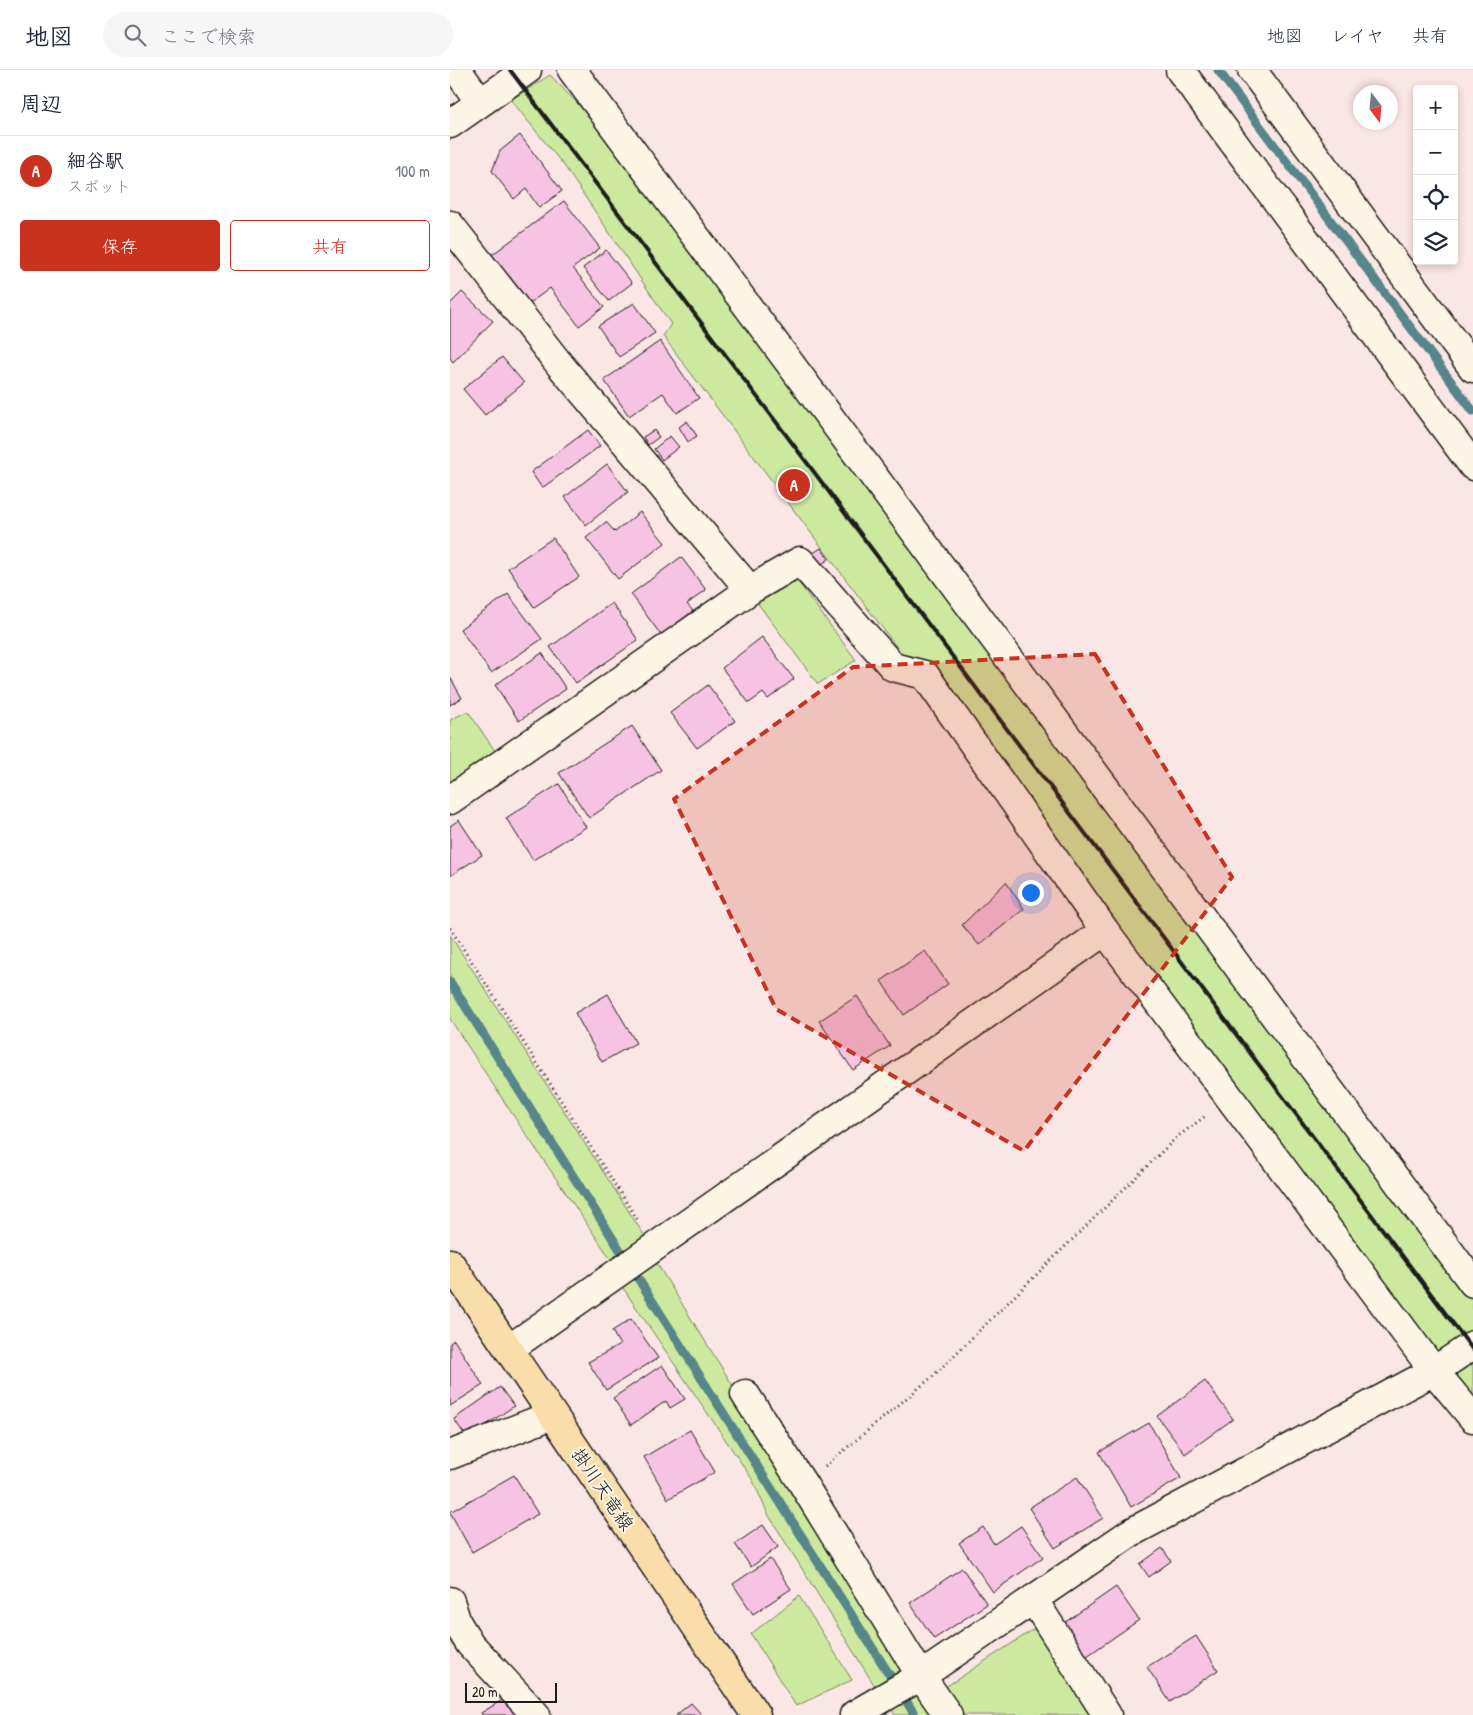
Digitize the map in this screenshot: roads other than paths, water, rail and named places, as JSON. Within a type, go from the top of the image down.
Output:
[{"type":"main road","name":"掛川天竜線","points":[[450,1263],[756,1715]]},
{"type":"street","points":[[457,70],[480,102]]},
{"type":"street","points":[[450,124],[527,70]]},
{"type":"street","points":[[572,70],[1473,1283]]},
{"type":"street","points":[[1180,70],[1473,466]]},
{"type":"street","points":[[1252,70],[1473,368]]},
{"type":"street","points":[[450,225],[567,372],[750,590]]},
{"type":"street","points":[[450,800],[750,590],[800,561],[893,666],[925,675],[1105,931],[1434,1371],[1473,1418]]},
{"type":"street","points":[[508,1349],[614,1277],[1105,931]]},
{"type":"street","points":[[854,1715],[918,1678],[1130,1534],[1434,1371],[1473,1345]]},
{"type":"street","points":[[745,1394],[804,1484],[918,1678],[948,1715]]},
{"type":"street","points":[[450,1455],[552,1415]]},
{"type":"street","points":[[1033,1599],[1106,1715]]},
{"type":"street","points":[[450,1601],[457,1623],[470,1644],[536,1715]]},
{"type":"waterway","points":[[1218,70],[1473,411]]},
{"type":"waterway","points":[[450,982],[915,1715]]},
{"type":"railway","points":[[510,70],[1473,1350]]},
{"type":"place","name":"細谷駅","points":[[794,485]]}]
